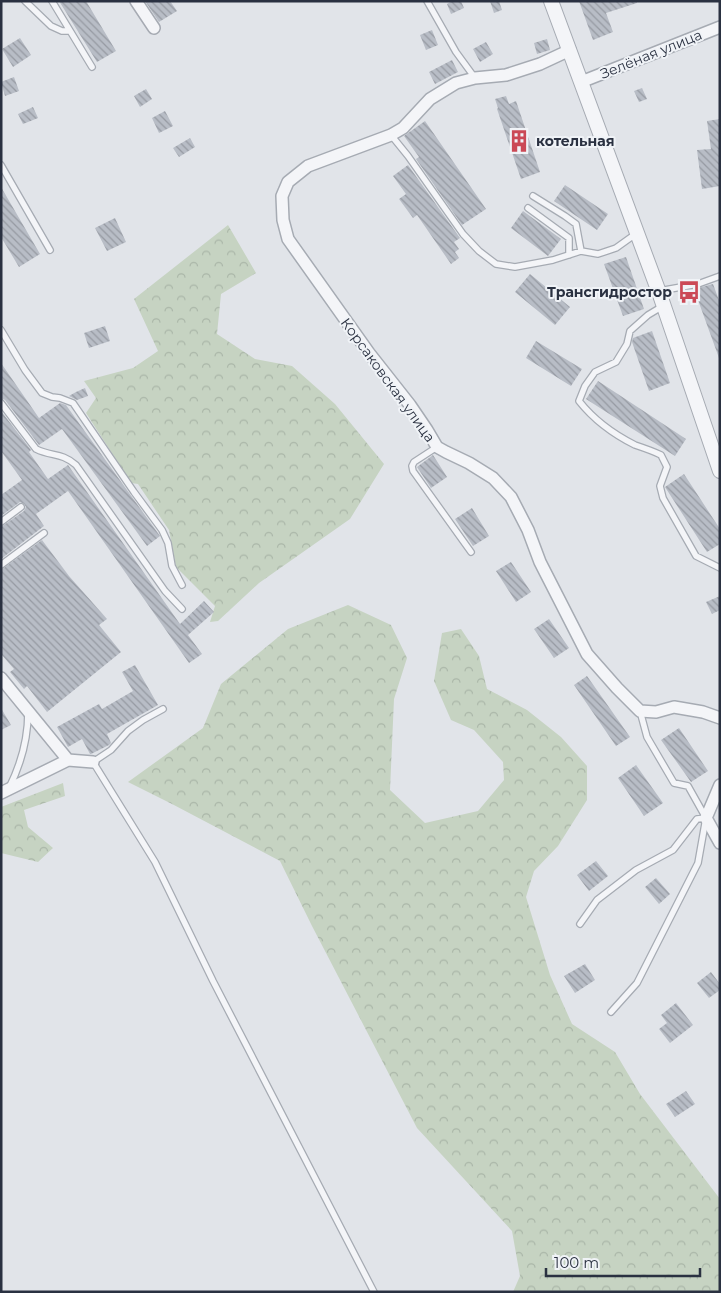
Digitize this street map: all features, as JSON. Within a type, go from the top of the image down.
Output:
[{"type":"street","points":[[136,1],[154,28]]},
{"type":"street","points":[[551,1],[664,306],[717,455],[720,471]]},
{"type":"street","name":"Зелёная улица","points":[[581,82],[720,27]]},
{"type":"street","points":[[391,135],[403,128],[430,99],[456,84],[475,78],[506,75],[540,64],[570,50]]},
{"type":"street","name":"Корсаковская улица","points":[[391,135],[308,166],[288,182],[282,196],[283,220],[288,239],[369,354],[410,405],[436,447],[469,463],[493,478],[511,497],[528,530],[540,562],[587,654],[640,711]]},
{"type":"street","points":[[1,678],[68,760]]},
{"type":"street","points":[[640,711],[656,712],[674,707],[703,712],[720,718]]},
{"type":"street","points":[[5,791],[68,760],[93,762]]},
{"type":"street","points":[[720,785],[706,818],[720,844]]},
{"type":"lane","points":[[25,1],[51,26],[62,31],[70,31]]},
{"type":"lane","points":[[52,1],[92,67]]},
{"type":"lane","points":[[427,1],[456,52],[475,78]]},
{"type":"lane","points":[[391,135],[463,234],[479,251],[496,264],[515,267],[553,260],[581,251],[598,254],[616,248],[637,233]]},
{"type":"lane","points":[[1,164],[50,250]]},
{"type":"lane","points":[[533,196],[576,224],[581,251]]},
{"type":"lane","points":[[528,208],[569,238],[570,255]]},
{"type":"lane","points":[[658,291],[698,284],[720,276]]},
{"type":"lane","points":[[664,306],[648,315],[630,331],[626,344],[616,362],[595,372],[585,386],[579,401],[587,411],[611,432],[661,455],[667,467],[660,486],[663,498],[696,556],[720,568]]},
{"type":"lane","points":[[1,330],[25,370],[42,393],[69,400],[73,403],[162,530],[168,544],[172,566],[182,585]]},
{"type":"lane","points":[[1,403],[36,449],[44,453],[68,458],[76,465],[165,591],[182,610]]},
{"type":"lane","points":[[436,447],[414,462],[412,466],[413,471],[471,552]]},
{"type":"lane","points":[[1,522],[21,508]]},
{"type":"lane","points":[[1,565],[44,533]]},
{"type":"lane","points":[[163,709],[128,731],[111,750],[93,762],[155,862],[213,981],[374,1292]]},
{"type":"lane","points":[[5,791],[16,774],[21,758],[28,721],[28,710]]},
{"type":"lane","points":[[611,1012],[637,983],[698,863],[706,818],[688,786],[674,783],[647,737],[640,711]]},
{"type":"lane","points":[[580,924],[597,900],[636,870],[673,850],[697,819],[706,818]]},
{"type":"green space","points":[[228,225],[256,273],[221,294],[217,334],[255,359],[292,366],[335,404],[384,464],[350,519],[259,583],[218,621],[210,622],[215,606],[176,567],[169,530],[138,484],[131,483],[86,413],[96,398],[84,381],[133,368],[158,351],[134,299]]},
{"type":"green space","points":[[348,605],[391,625],[407,658],[394,699],[390,790],[425,823],[478,811],[504,780],[503,762],[474,730],[451,720],[434,681],[442,633],[461,629],[479,656],[487,689],[527,710],[561,737],[587,766],[587,800],[558,846],[534,871],[526,897],[550,975],[572,1024],[615,1052],[640,1094],[720,1199],[720,1292],[513,1292],[520,1276],[512,1231],[417,1128],[280,861],[128,782],[203,728],[221,684],[288,629]]},
{"type":"green space","points":[[63,783],[65,796],[24,810],[28,827],[53,848],[38,862],[1,853],[1,807]]},
{"type":"building","points":[[59,1],[86,1],[116,51],[97,62]]},
{"type":"building","points":[[145,1],[170,1],[177,11],[159,22]]},
{"type":"building","points":[[452,1],[461,1],[464,8],[451,14],[447,4]]},
{"type":"building","points":[[490,1],[499,1],[502,10],[494,13]]},
{"type":"building","points":[[579,1],[637,1],[637,3],[606,13],[613,32],[593,40]]},
{"type":"building","points":[[432,30],[438,45],[426,50],[420,35]]},
{"type":"building","points":[[20,38],[31,55],[13,67],[2,49]]},
{"type":"building","points":[[547,39],[550,50],[537,54],[534,43]]},
{"type":"building","points":[[486,42],[493,54],[480,62],[473,49]]},
{"type":"building","points":[[452,60],[458,72],[435,84],[429,72]]},
{"type":"building","points":[[14,77],[19,91],[5,96],[1,82]]},
{"type":"building","points":[[642,88],[647,99],[639,102],[634,91]]},
{"type":"building","points":[[146,89],[152,99],[140,107],[134,96]]},
{"type":"building","name":"котельная","points":[[506,96],[509,104],[516,101],[540,172],[521,179],[495,99]]},
{"type":"building","points":[[33,107],[38,118],[23,124],[18,114]]},
{"type":"building","points":[[165,111],[173,126],[159,133],[152,118]]},
{"type":"building","points":[[720,119],[720,186],[702,189],[697,150],[711,149],[707,121]]},
{"type":"building","points":[[425,121],[486,209],[462,225],[416,159],[419,157],[404,136]]},
{"type":"building","points":[[190,138],[195,147],[179,157],[173,148]]},
{"type":"building","points":[[408,165],[460,238],[454,242],[459,249],[455,252],[459,258],[451,264],[417,215],[413,218],[399,199],[406,194],[393,176]]},
{"type":"building","points":[[565,185],[608,214],[597,230],[554,201]]},
{"type":"building","points":[[1,187],[40,254],[19,267],[1,237]]},
{"type":"building","points":[[523,211],[561,239],[548,256],[511,228]]},
{"type":"building","points":[[115,218],[126,242],[107,251],[95,228]]},
{"type":"building","points":[[626,257],[644,309],[623,316],[604,264]]},
{"type":"building","points":[[530,274],[570,307],[555,325],[515,292]]},
{"type":"building","points":[[713,284],[720,303],[720,358],[694,289]]},
{"type":"building","points":[[105,326],[110,341],[89,348],[84,333]]},
{"type":"building","points":[[652,331],[670,383],[649,391],[632,342],[633,338]]},
{"type":"building","points":[[536,341],[582,369],[571,386],[526,358]]},
{"type":"building","points":[[1,363],[39,418],[60,403],[66,405],[160,536],[147,546],[62,429],[39,445],[5,400],[1,398]]},
{"type":"building","points":[[598,381],[686,439],[675,456],[586,399]]},
{"type":"building","points":[[85,388],[88,396],[77,400],[69,396],[76,392]]},
{"type":"building","points":[[1,411],[31,450],[29,452],[48,479],[68,465],[180,624],[204,601],[214,612],[188,635],[202,654],[189,663],[68,491],[36,514],[44,526],[1,559],[1,527],[24,511],[26,507],[20,502],[1,516],[1,495],[22,480],[1,451]]},
{"type":"building","points":[[433,455],[447,477],[431,488],[417,467]]},
{"type":"building","points":[[684,474],[720,529],[720,544],[707,552],[665,487]]},
{"type":"building","points":[[472,508],[489,536],[473,546],[455,519]]},
{"type":"building","points":[[42,540],[69,576],[107,619],[99,625],[121,652],[47,712],[27,686],[24,689],[10,672],[14,669],[1,654],[1,570]]},
{"type":"building","points":[[511,562],[531,592],[516,602],[496,571]]},
{"type":"building","points":[[720,596],[720,610],[712,614],[706,602]]},
{"type":"building","points":[[549,619],[569,648],[554,658],[534,629]]},
{"type":"building","points":[[135,665],[158,705],[107,734],[111,743],[91,754],[82,739],[68,747],[57,727],[99,704],[102,709],[133,691],[122,672]]},
{"type":"building","points":[[587,676],[630,737],[616,746],[574,685]]},
{"type":"building","points":[[1,708],[11,725],[1,730]]},
{"type":"building","points":[[679,728],[708,771],[691,782],[661,740]]},
{"type":"building","points":[[636,765],[663,803],[644,816],[618,778]]},
{"type":"building","points":[[596,861],[608,876],[589,891],[577,875]]},
{"type":"building","points":[[656,878],[670,894],[659,904],[645,887]]},
{"type":"building","points":[[585,964],[595,980],[575,993],[564,976]]},
{"type":"building","points":[[711,972],[720,984],[720,990],[709,998],[697,983]]},
{"type":"building","points":[[676,1003],[693,1025],[670,1043],[659,1029],[667,1023],[661,1015]]},
{"type":"building","points":[[686,1091],[695,1104],[675,1117],[666,1104]]},
{"type":"place","name":"котельная","points":[[519,141]]},
{"type":"place","name":"Трансгидростор","points":[[689,292]]}]
